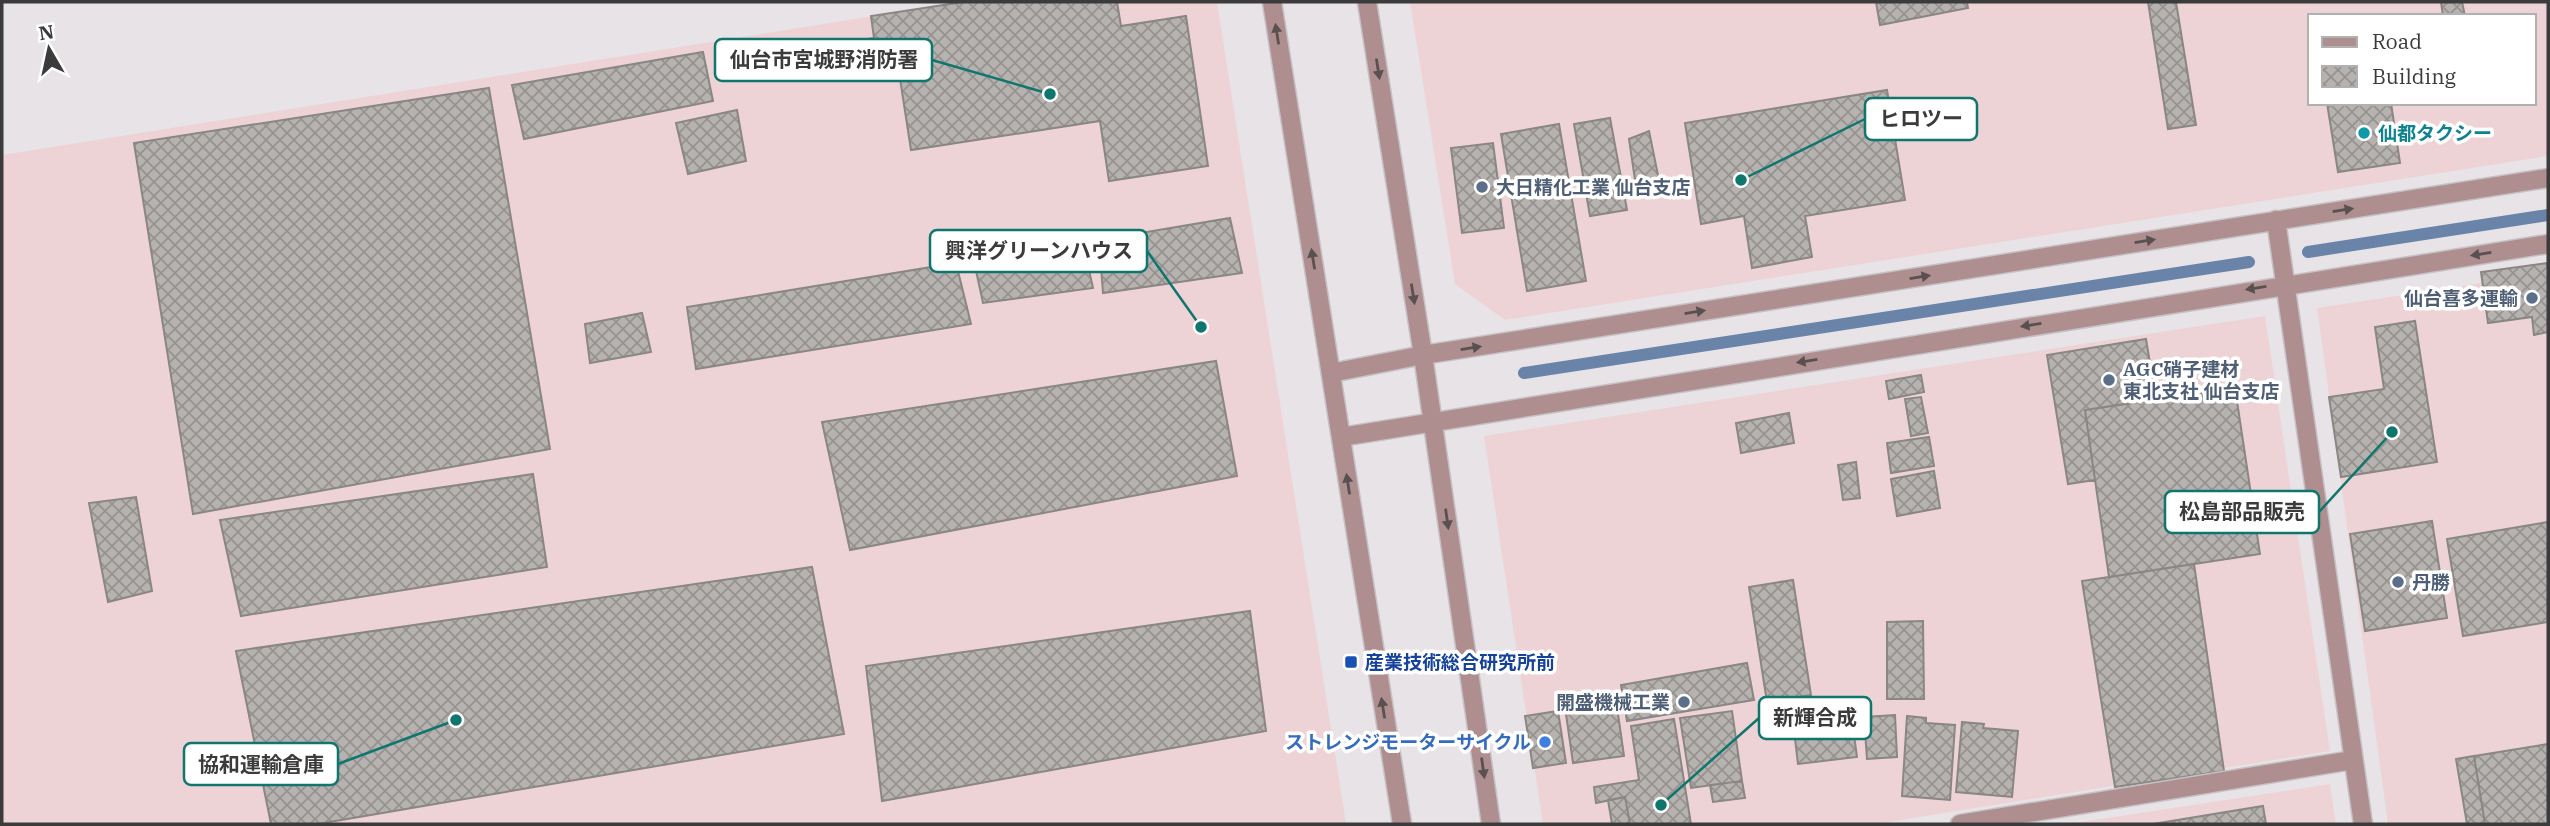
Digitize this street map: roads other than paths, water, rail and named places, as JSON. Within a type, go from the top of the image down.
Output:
[{"type":"street","points":[[1272,2],[1402,824]]},
{"type":"street","points":[[1367,2],[1433,421],[1491,824]]},
{"type":"street","points":[[1331,373],[1423,355],[2548,178]]},
{"type":"street","points":[[2276,220],[2363,824]]},
{"type":"street","points":[[1341,437],[2548,244]]},
{"type":"street","points":[[1960,824],[2353,760]]},
{"type":"waterway","points":[[2308,252],[2548,215]]},
{"type":"waterway","points":[[1524,373],[2249,262]]},
{"type":"place","name":"仙台市宮城野消防署","points":[[1050,94]]},
{"type":"place","name":"仙都タクシー","points":[[2364,133]]},
{"type":"place","name":"ヒロツー","points":[[1741,180]]},
{"type":"place","name":"大日精化工業 仙台支店","points":[[1482,187]]},
{"type":"place","name":"仙台喜多運輸","points":[[2532,298]]},
{"type":"place","name":"興洋グリーンハウス","points":[[1201,327]]},
{"type":"place","name":"AGC硝子建材 東北支社 仙台支店","points":[[2109,380]]},
{"type":"place","name":"松島部品販売","points":[[2392,432]]},
{"type":"place","name":"丹勝","points":[[2398,582]]},
{"type":"place","name":"産業技術総合研究所前","points":[[1351,662]]},
{"type":"place","name":"開盛機械工業","points":[[1684,702]]},
{"type":"place","name":"協和運輸倉庫","points":[[456,720]]},
{"type":"place","name":"ストレンジモーターサイクル","points":[[1545,742]]},
{"type":"place","name":"新輝合成","points":[[1661,805]]}]
